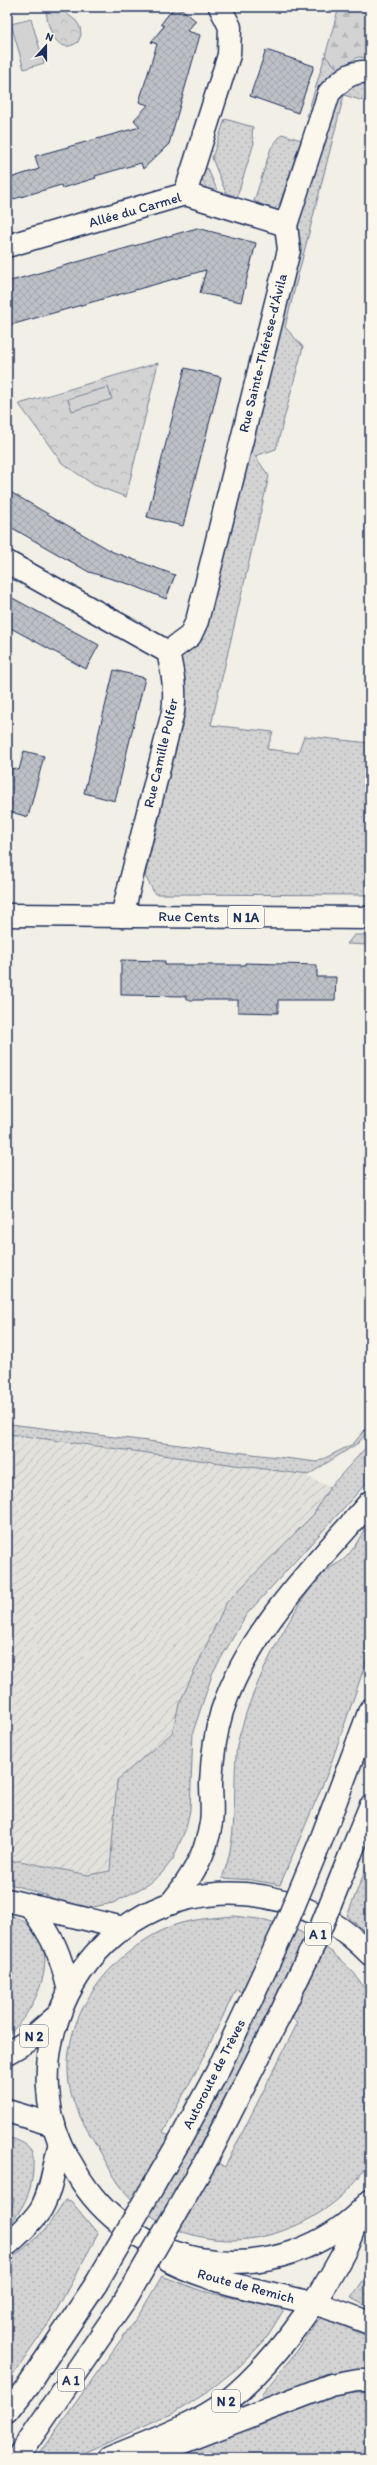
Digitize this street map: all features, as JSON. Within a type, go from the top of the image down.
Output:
[{"type":"main road","points":[[185,194],[229,55],[230,27],[220,7]]},
{"type":"main road","name":"Rue Sainte-Thérèse-d'Ávila","points":[[168,652],[190,636],[197,621],[289,250],[286,225],[329,93],[342,79],[358,71],[370,72]]},
{"type":"main road","name":"Allée du Carmel","points":[[7,246],[185,194],[286,225]]},
{"type":"main road","points":[[7,562],[168,652]]},
{"type":"main road","name":"Rue Camille Polfer","points":[[122,916],[173,712],[175,686],[168,652]]},
{"type":"main road","name":"Rue Cents","points":[[7,915],[370,918]]},
{"type":"main road","points":[[171,1903],[191,1878],[207,1842],[211,1821],[215,1742],[222,1711],[244,1662],[286,1598],[370,1502]]},
{"type":"main road","name":"Autoroute de Trèves","points":[[7,2412],[27,2387],[96,2284],[179,2142],[252,1998],[284,1929],[321,1840],[370,1710]]},
{"type":"main road","name":"A 1","points":[[17,2458],[124,2302],[208,2157],[315,1942],[370,1807]]},
{"type":"main road","points":[[364,2208],[334,2233],[307,2248],[278,2257],[247,2262],[216,2262],[186,2256],[157,2246],[130,2231],[88,2192],[57,2134],[49,2098],[48,2070],[51,2042],[58,2015],[69,1991],[97,1952],[123,1928],[146,1914],[171,1903],[203,1895],[235,1893],[268,1896],[299,1905],[328,1919],[354,1938],[370,1954]]},
{"type":"main road","points":[[7,1900],[123,1928]]},
{"type":"main road","points":[[31,1906],[52,1937],[62,1960],[69,1991]]},
{"type":"main road","name":"N 2","points":[[7,2053],[28,2041],[58,2015]]},
{"type":"main road","points":[[7,2111],[57,2134]]},
{"type":"main road","points":[[7,2245],[30,2224],[41,2208],[48,2192],[57,2134]]},
{"type":"main road","name":"N 2","points":[[109,2458],[173,2432],[226,2401],[275,2353],[312,2303],[344,2253],[364,2208]]},
{"type":"main road","name":"Route de Remich","points":[[130,2231],[161,2257],[196,2274],[232,2285],[312,2303],[370,2323]]},
{"type":"main road","name":"N 2","points":[[122,2458],[170,2447],[331,2385],[358,2380],[370,2380]]},
{"type":"shaded area","points":[[9,1434],[297,1472],[330,1487],[313,1515],[226,1603],[179,1704],[172,1733],[117,1780],[110,1871],[88,1875],[20,1861],[7,1861]]},
{"type":"green space","points":[[46,7],[59,7],[76,21],[80,27],[81,35],[78,42],[70,46],[64,46],[58,42],[50,30]]},
{"type":"green space","points":[[339,7],[370,7],[370,58],[358,57],[338,69],[325,56]]},
{"type":"green space","points":[[31,19],[44,63],[24,69],[11,24]]},
{"type":"green space","points":[[325,56],[338,69],[323,86],[313,118],[307,116]]},
{"type":"green space","points":[[360,81],[370,84],[370,103],[344,95],[285,327],[303,347],[276,449],[255,456],[269,476],[211,725],[273,732],[267,749],[298,753],[304,736],[370,743],[370,895],[155,894],[145,876],[160,815],[156,814],[180,657],[295,231],[335,99]]},
{"type":"green space","points":[[225,119],[253,127],[252,135],[254,143],[237,197],[226,193],[212,158]]},
{"type":"green space","points":[[282,134],[301,140],[280,203],[274,210],[254,201],[271,148]]},
{"type":"green space","points":[[203,167],[208,169],[217,190],[216,197],[204,184],[202,176]]},
{"type":"green space","points":[[158,363],[126,497],[94,485],[62,463],[19,404]]},
{"type":"green space","points":[[108,387],[112,399],[72,411],[68,399]]},
{"type":"green space","points":[[354,935],[370,935],[370,945],[347,944]]},
{"type":"green space","points":[[10,1424],[317,1462],[353,1444],[370,1424],[370,1429],[358,1443],[308,1475],[9,1434]]},
{"type":"green space","points":[[370,1443],[370,1479],[246,1615],[213,1672],[193,1732],[190,1810],[186,1828],[173,1859],[162,1873],[149,1884],[113,1903],[93,1907],[77,1908],[65,1905],[48,1896],[7,1883],[7,1861],[20,1861],[88,1875],[110,1871],[117,1780],[172,1733],[179,1704],[226,1603],[313,1515],[330,1487]]},
{"type":"green space","points":[[370,1520],[370,1651],[328,1772],[280,1885],[252,1880],[222,1878],[231,1848],[233,1833],[236,1751],[249,1703],[278,1640],[303,1599],[327,1570],[347,1556]]},
{"type":"green space","points":[[370,1858],[370,1936],[347,1916]]},
{"type":"green space","points":[[7,1914],[27,1923],[39,1937],[44,1953],[44,1970],[39,1988],[31,2006],[20,2022],[7,2036]]},
{"type":"green space","points":[[234,1916],[266,1920],[301,1932],[332,1952],[354,1973],[370,1996],[370,2160],[362,2173],[342,2196],[318,2214],[304,2222],[276,2233],[256,2238],[235,2240],[215,2239],[194,2235],[175,2229],[140,2207],[125,2192],[110,2169],[73,2101],[69,2084],[68,2059],[72,2035],[81,2012],[93,1991],[108,1972],[126,1954],[146,1940],[175,1925],[208,1918]],"holes":[[[236,1989],[263,2004],[190,2147],[163,2132],[200,2064]],[[271,2007],[298,2022],[225,2167],[197,2151]]]},
{"type":"green space","points":[[7,2137],[27,2145],[32,2152],[33,2162],[31,2186],[22,2208],[7,2228],[7,2212],[10,2213],[14,2199],[7,2196]]},
{"type":"green space","points":[[65,2200],[71,2201],[98,2234],[51,2320],[7,2384],[7,2263],[45,2230]]},
{"type":"green space","points":[[367,2275],[370,2276],[370,2308],[351,2298]]},
{"type":"green space","points":[[162,2276],[202,2291],[281,2308],[283,2311],[265,2340],[240,2366],[206,2393],[176,2412],[73,2458],[36,2458],[140,2313]]},
{"type":"green space","points":[[322,2318],[370,2337],[370,2368],[333,2374],[263,2399],[261,2395],[297,2351],[319,2319]]},
{"type":"green space","points":[[370,2392],[370,2458],[175,2458],[312,2400],[346,2394]]},
{"type":"building","points":[[174,7],[179,7],[196,21],[187,31],[200,35],[169,144],[143,169],[141,163],[95,176],[96,178],[62,188],[61,185],[7,201],[7,179],[39,169],[35,156],[140,127],[134,120],[148,105],[139,102],[157,44],[151,42],[164,26],[161,24]]},
{"type":"building","points":[[266,50],[314,66],[298,113],[250,96]]},
{"type":"building","points":[[197,228],[256,243],[241,302],[200,293],[206,270],[7,326],[7,282]]},
{"type":"building","points":[[185,368],[221,377],[183,526],[147,517]]},
{"type":"building","points":[[7,490],[113,552],[175,575],[166,599],[132,585],[89,572],[7,525]]},
{"type":"building","points":[[7,595],[99,645],[86,669],[7,626]]},
{"type":"building","points":[[114,670],[145,678],[115,801],[84,793]]},
{"type":"building","points":[[24,751],[44,756],[28,817],[8,811],[10,801],[7,800],[7,767],[19,770]]},
{"type":"building","points":[[121,960],[165,961],[165,965],[245,965],[245,963],[317,965],[317,977],[336,977],[335,1000],[278,1000],[278,1013],[238,1012],[238,1000],[186,1000],[186,996],[121,995]]}]
